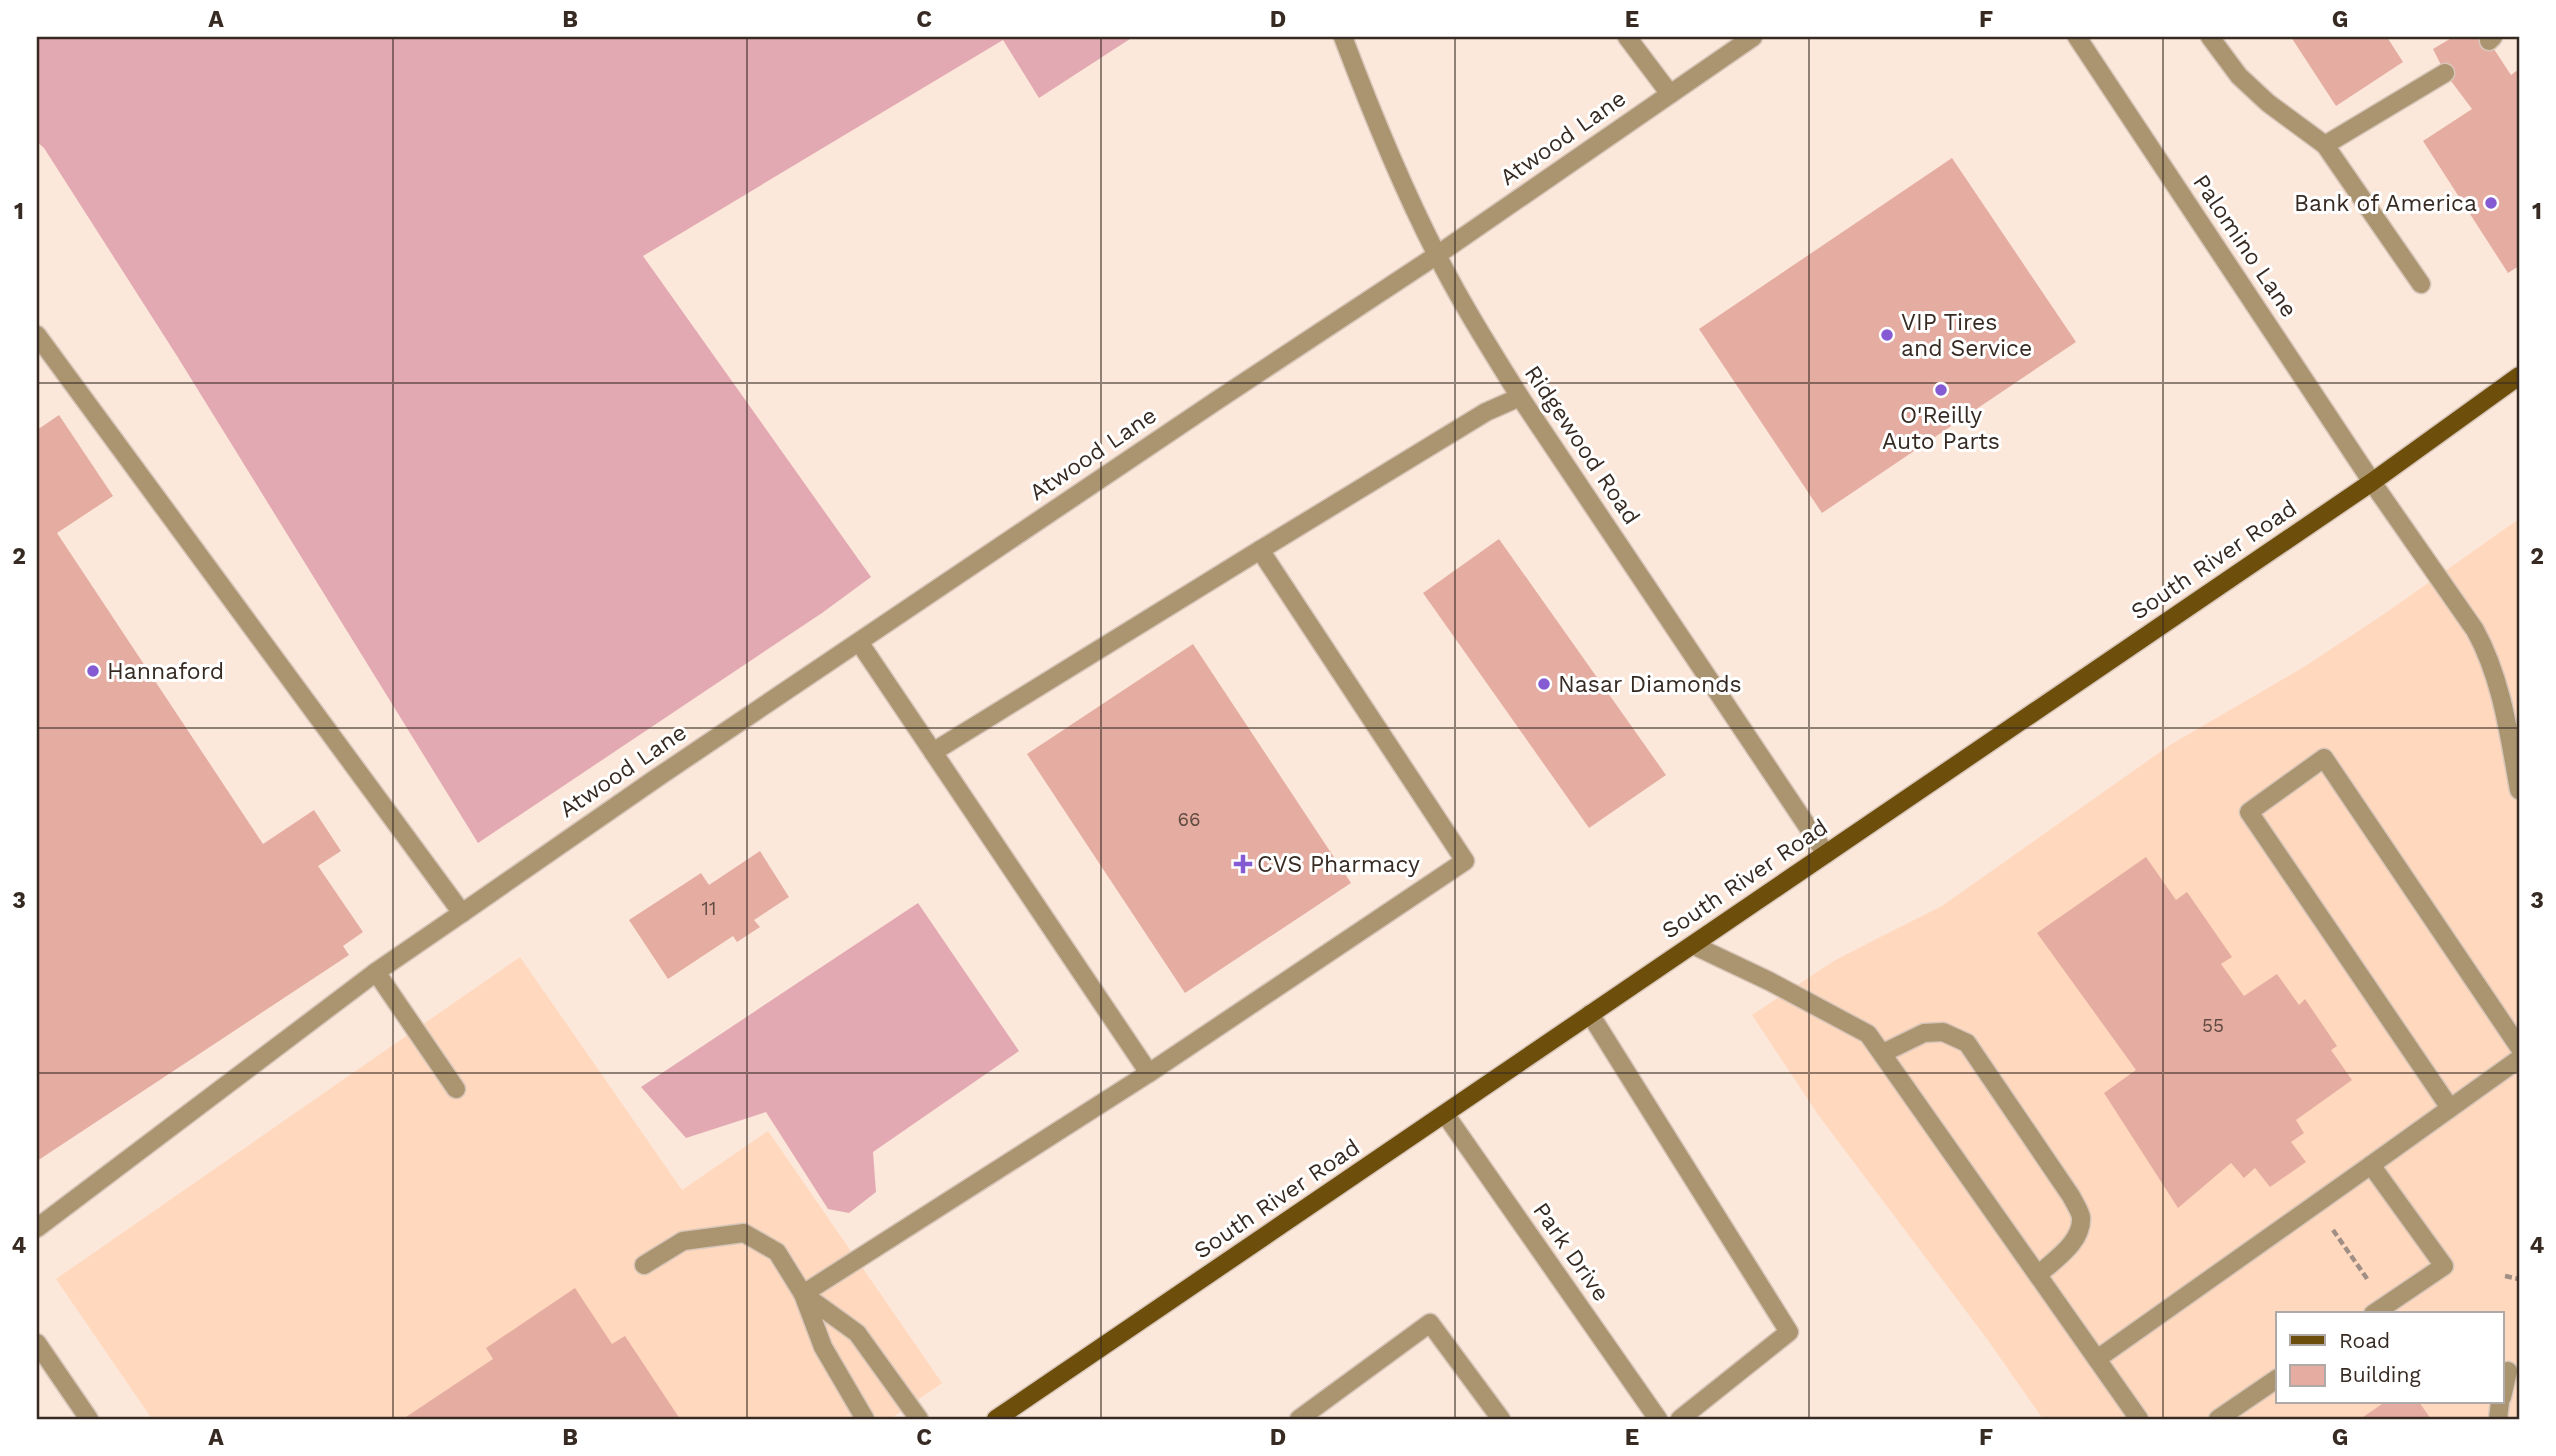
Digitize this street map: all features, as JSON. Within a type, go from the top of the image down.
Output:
[{"type":"main road","name":"South River Road","points":[[996,1419],[2372,482],[2519,376]]},
{"type":"street","name":"Ridgewood Road","points":[[1343,37],[1399,178],[1437,255],[1520,397],[1826,854]]},
{"type":"street","points":[[1627,37],[1670,94]]},
{"type":"street","name":"Atwood Lane","points":[[37,1228],[376,972],[859,642],[1437,255],[1753,37]]},
{"type":"street","name":"Palomino Lane","points":[[2079,37],[2372,482],[2456,601],[2486,651],[2502,700],[2519,790]]},
{"type":"street","points":[[2210,37],[2239,76],[2268,103],[2325,145],[2421,284]]},
{"type":"street","points":[[2325,145],[2445,73]]},
{"type":"street","points":[[37,335],[462,913]]},
{"type":"street","points":[[933,752],[1486,412],[1520,397]]},
{"type":"street","points":[[803,1294],[1149,1073],[1465,861],[1260,550]]},
{"type":"street","points":[[859,642],[1149,1073]]},
{"type":"street","points":[[2450,1108],[2249,812],[2324,758],[2519,1047]]},
{"type":"street","points":[[1693,945],[1769,981],[1868,1034],[2139,1419]]},
{"type":"street","points":[[376,972],[456,1089]]},
{"type":"street","points":[[1590,1014],[1789,1332],[1680,1419]]},
{"type":"street","points":[[1883,1053],[1924,1033],[1943,1032],[1967,1042],[2071,1196],[2081,1216],[2077,1236],[2038,1275]]},
{"type":"street","points":[[2097,1359],[2519,1059]]},
{"type":"street","name":"Park Drive","points":[[1445,1114],[1658,1419]]},
{"type":"street","points":[[2371,1165],[2444,1266],[2376,1312]]},
{"type":"street","points":[[644,1265],[683,1241],[744,1233],[777,1252],[803,1294],[823,1347],[865,1419]]},
{"type":"street","points":[[803,1294],[857,1333],[919,1419]]},
{"type":"street","points":[[1299,1419],[1430,1323],[1500,1419]]},
{"type":"street","points":[[37,1343],[89,1419]]},
{"type":"street","points":[[2504,1387],[2508,1371]]},
{"type":"street","points":[[2218,1419],[2276,1379]]},
{"type":"path","points":[[2329,1223],[2372,1286]]},
{"type":"path","points":[[2505,1276],[2519,1279]]},
{"type":"shaded area","points":[[37,37],[1133,37],[1039,98],[1003,40],[643,256],[871,577],[822,613],[478,843],[177,356],[44,148],[37,142]]},
{"type":"shaded area","points":[[2519,519],[2519,1419],[2043,1419],[1987,1339],[1819,1116],[1752,1015],[1837,959],[1942,906],[2170,745],[2304,667]]},
{"type":"shaded area","points":[[918,903],[1019,1051],[873,1152],[876,1192],[849,1213],[828,1209],[766,1112],[686,1138],[641,1087]]},
{"type":"shaded area","points":[[520,957],[682,1190],[768,1131],[942,1383],[890,1419],[152,1419],[56,1279]]},
{"type":"building","points":[[2291,37],[2387,37],[2403,62],[2336,106]]},
{"type":"building","name":"Bank of America","points":[[2453,37],[2486,37],[2511,75],[2519,69],[2519,266],[2508,273],[2423,141],[2472,109],[2445,73],[2433,49]]},
{"type":"building","name":"VIP Tires and Service","points":[[1952,158],[2076,342],[1822,513],[1699,329]]},
{"type":"building","name":"Hannaford","points":[[59,415],[113,496],[57,533],[263,844],[314,810],[341,851],[318,866],[363,932],[343,946],[349,955],[37,1161],[37,430]]},
{"type":"building","name":"Nasar Diamonds","points":[[1499,539],[1666,775],[1589,828],[1423,593]]},
{"type":"building","name":"CVS Pharmacy","points":[[1193,644],[1351,883],[1185,993],[1027,754]]},
{"type":"building","points":[[760,851],[789,897],[754,920],[760,927],[737,942],[733,936],[668,979],[629,920],[701,873],[709,885]]},
{"type":"building","points":[[2146,857],[2176,900],[2187,892],[2232,957],[2221,964],[2244,996],[2277,974],[2299,1005],[2305,999],[2337,1046],[2331,1050],[2352,1080],[2296,1120],[2304,1133],[2291,1142],[2306,1162],[2270,1187],[2255,1168],[2244,1178],[2231,1163],[2178,1208],[2104,1093],[2136,1070],[2037,933]]},
{"type":"building","points":[[575,1288],[612,1344],[625,1336],[680,1419],[403,1419],[493,1359],[486,1348]]},
{"type":"building","points":[[2382,1404],[2420,1404],[2431,1419],[2360,1419]]},
{"type":"place","name":"Bank of America","points":[[2491,203]]},
{"type":"place","name":"VIP Tires and Service","points":[[1887,335]]},
{"type":"place","name":"O'Reilly Auto Parts","points":[[1941,390]]},
{"type":"place","name":"Hannaford","points":[[93,671]]},
{"type":"place","name":"Nasar Diamonds","points":[[1544,684]]},
{"type":"place","name":"CVS Pharmacy","points":[[1243,864]]}]
